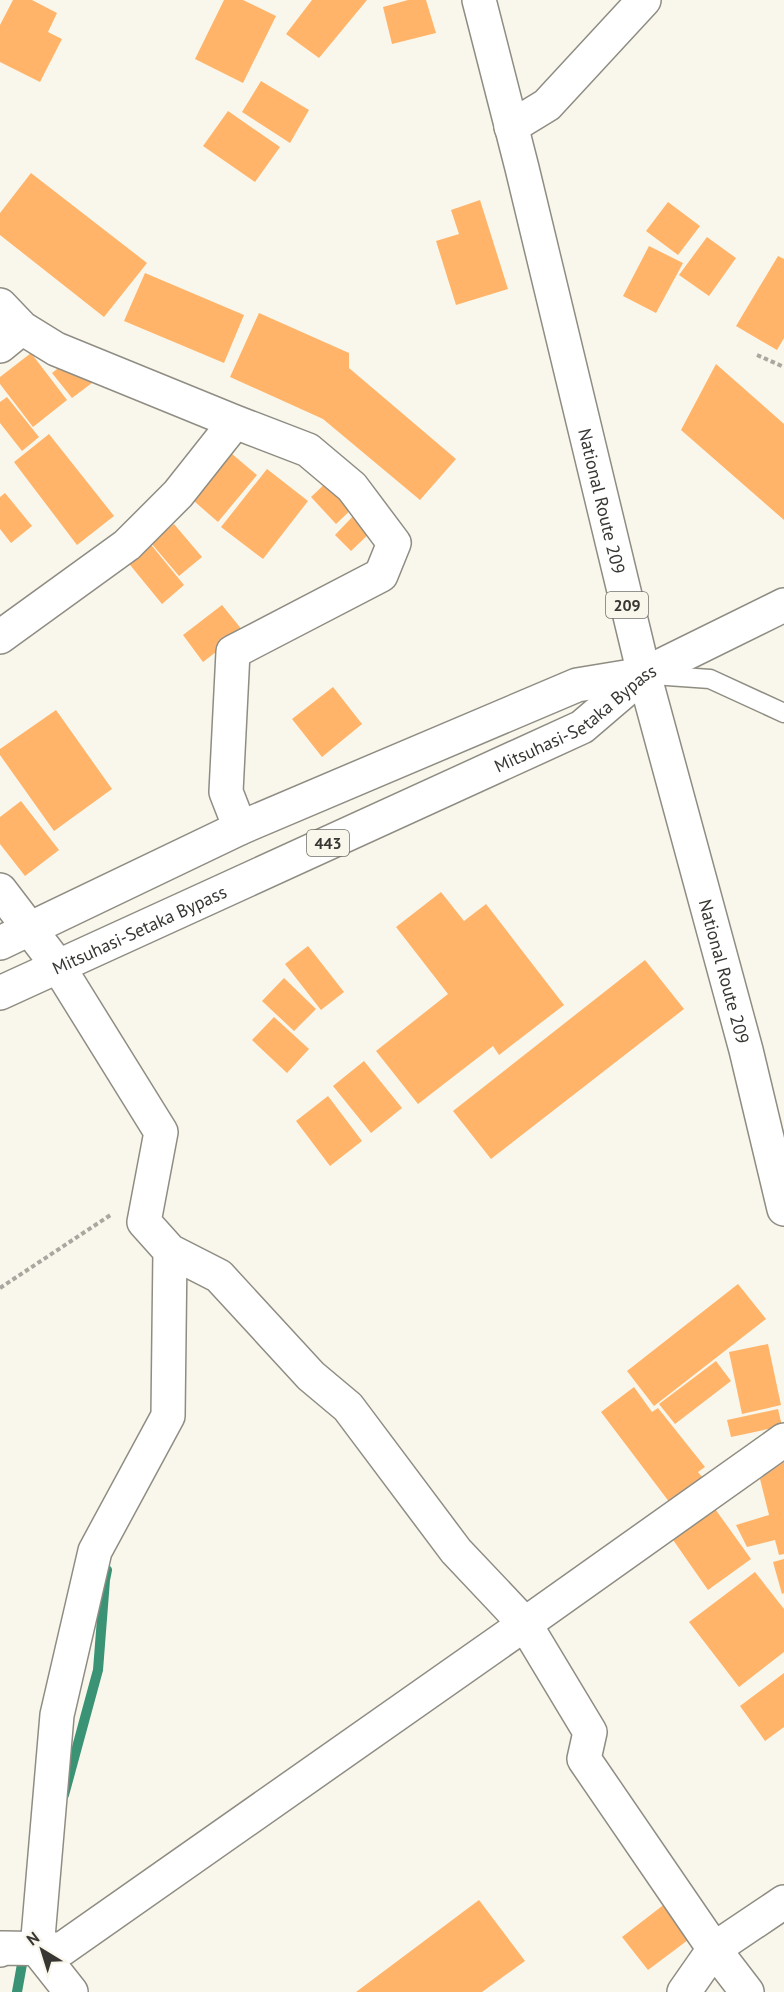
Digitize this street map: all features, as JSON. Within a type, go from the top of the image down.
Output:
[{"type":"main road","name":"National Route 209","points":[[479,0],[644,674],[746,1050],[784,1209]]},
{"type":"main road","points":[[511,127],[547,105],[644,0]]},
{"type":"main road","points":[[7,326],[56,349],[308,450],[352,487],[394,543],[381,575],[233,652],[226,792],[240,828]]},
{"type":"main road","points":[[0,637],[127,545],[178,494],[235,422]]},
{"type":"main road","name":"443","points":[[644,674],[784,605]]},
{"type":"main road","name":"Mitsuhasi-Setaka Bypass","points":[[0,943],[240,828],[577,685],[644,674]]},
{"type":"main road","name":"Mitsuhasi-Setaka Bypass","points":[[0,993],[582,727],[644,674]]},
{"type":"main road","points":[[0,890],[58,966],[161,1132],[144,1222],[171,1251],[219,1276],[311,1376],[348,1407],[456,1551],[525,1624],[590,1732],[584,1759],[714,1949],[747,1992]]},
{"type":"main road","points":[[71,1992],[37,1949],[57,1715],[95,1551],[168,1416],[171,1251]]},
{"type":"main road","points":[[1,1949],[62,1949],[784,1440]]},
{"type":"main road","points":[[684,1992],[714,1949],[784,1902]]},
{"type":"lane","points":[[644,674],[710,679],[784,713]]},
{"type":"path","points":[[757,355],[784,368]]},
{"type":"path","points":[[0,1288],[123,1207],[144,1222]]},
{"type":"building","points":[[13,0],[32,0],[57,13],[48,32],[62,39],[40,82],[0,62],[0,25]]},
{"type":"building","points":[[224,0],[243,0],[276,16],[243,83],[195,59]]},
{"type":"building","points":[[312,0],[367,0],[319,58],[286,34]]},
{"type":"building","points":[[408,0],[426,0],[436,33],[392,44],[383,7]]},
{"type":"building","points":[[261,81],[309,110],[290,143],[242,112]]},
{"type":"building","points":[[228,111],[280,147],[255,182],[203,146]]},
{"type":"building","points":[[31,173],[147,263],[104,317],[0,235],[0,213]]},
{"type":"building","points":[[480,200],[508,289],[456,305],[436,241],[459,234],[451,210]]},
{"type":"building","points":[[668,202],[700,226],[678,255],[646,231]]},
{"type":"building","points":[[707,237],[736,258],[709,296],[679,275]]},
{"type":"building","points":[[649,246],[683,263],[656,313],[623,296]]},
{"type":"building","points":[[778,256],[784,259],[784,338],[777,350],[736,326]]},
{"type":"building","points":[[145,273],[244,315],[224,363],[124,321]]},
{"type":"building","points":[[259,313],[349,353],[349,368],[456,459],[420,500],[323,419],[230,377]]},
{"type":"building","points":[[31,353],[67,400],[33,427],[0,384],[0,377]]},
{"type":"building","points":[[66,362],[96,380],[72,398],[52,373]]},
{"type":"building","points":[[716,364],[784,424],[784,520],[681,430]]},
{"type":"building","points":[[7,397],[39,437],[22,451],[0,423],[0,402]]},
{"type":"building","points":[[49,434],[114,516],[77,545],[14,462]]},
{"type":"building","points":[[225,448],[257,475],[218,522],[187,495]]},
{"type":"building","points":[[267,469],[308,501],[263,559],[221,527]]},
{"type":"building","points":[[329,480],[354,507],[336,524],[311,497]]},
{"type":"building","points":[[5,493],[32,526],[11,543],[0,529],[0,497]]},
{"type":"building","points":[[356,513],[373,530],[351,551],[335,535]]},
{"type":"building","points":[[174,524],[202,557],[179,576],[151,543]]},
{"type":"building","points":[[148,541],[184,585],[162,604],[126,560]]},
{"type":"building","points":[[222,605],[243,631],[203,662],[183,635]]},
{"type":"building","points":[[333,687],[362,724],[322,757],[292,719]]},
{"type":"building","points":[[56,710],[112,789],[54,831],[0,755],[0,749]]},
{"type":"building","points":[[21,801],[59,850],[25,876],[0,844],[0,817]]},
{"type":"building","points":[[441,892],[464,921],[486,904],[564,1005],[499,1055],[493,1046],[418,1104],[376,1051],[448,994],[396,927]]},
{"type":"building","points":[[308,946],[344,992],[321,1010],[285,964]]},
{"type":"building","points":[[645,960],[684,1009],[491,1159],[453,1111]]},
{"type":"building","points":[[284,978],[316,1009],[294,1031],[262,1001]]},
{"type":"building","points":[[274,1017],[309,1049],[287,1073],[252,1040]]},
{"type":"building","points":[[364,1061],[402,1108],[371,1133],[333,1086]]},
{"type":"building","points":[[328,1096],[362,1141],[330,1166],[296,1121]]},
{"type":"building","points":[[738,1284],[766,1319],[654,1406],[627,1371]]},
{"type":"building","points":[[768,1344],[781,1405],[742,1414],[729,1352]]},
{"type":"building","points":[[716,1361],[731,1381],[675,1424],[659,1404]]},
{"type":"building","points":[[634,1387],[652,1412],[658,1408],[705,1467],[698,1472],[703,1478],[670,1503],[601,1412]]},
{"type":"building","points":[[778,1409],[782,1426],[731,1437],[727,1420]]},
{"type":"building","points":[[784,1462],[784,1554],[779,1555],[775,1540],[747,1547],[736,1525],[769,1515],[760,1479]]},
{"type":"building","points":[[713,1506],[751,1559],[708,1590],[671,1537]]},
{"type":"building","points":[[784,1559],[784,1593],[782,1594],[773,1562]]},
{"type":"building","points":[[755,1572],[784,1609],[784,1652],[739,1687],[689,1622]]},
{"type":"building","points":[[784,1673],[784,1727],[765,1741],[740,1706]]},
{"type":"building","points":[[479,1900],[525,1961],[482,1992],[356,1992]]},
{"type":"building","points":[[666,1903],[692,1937],[648,1970],[622,1937]]},
{"type":"waterway","points":[[64,1795],[98,1670],[107,1570]]},
{"type":"waterway","points":[[17,1992],[24,1953]]}]
